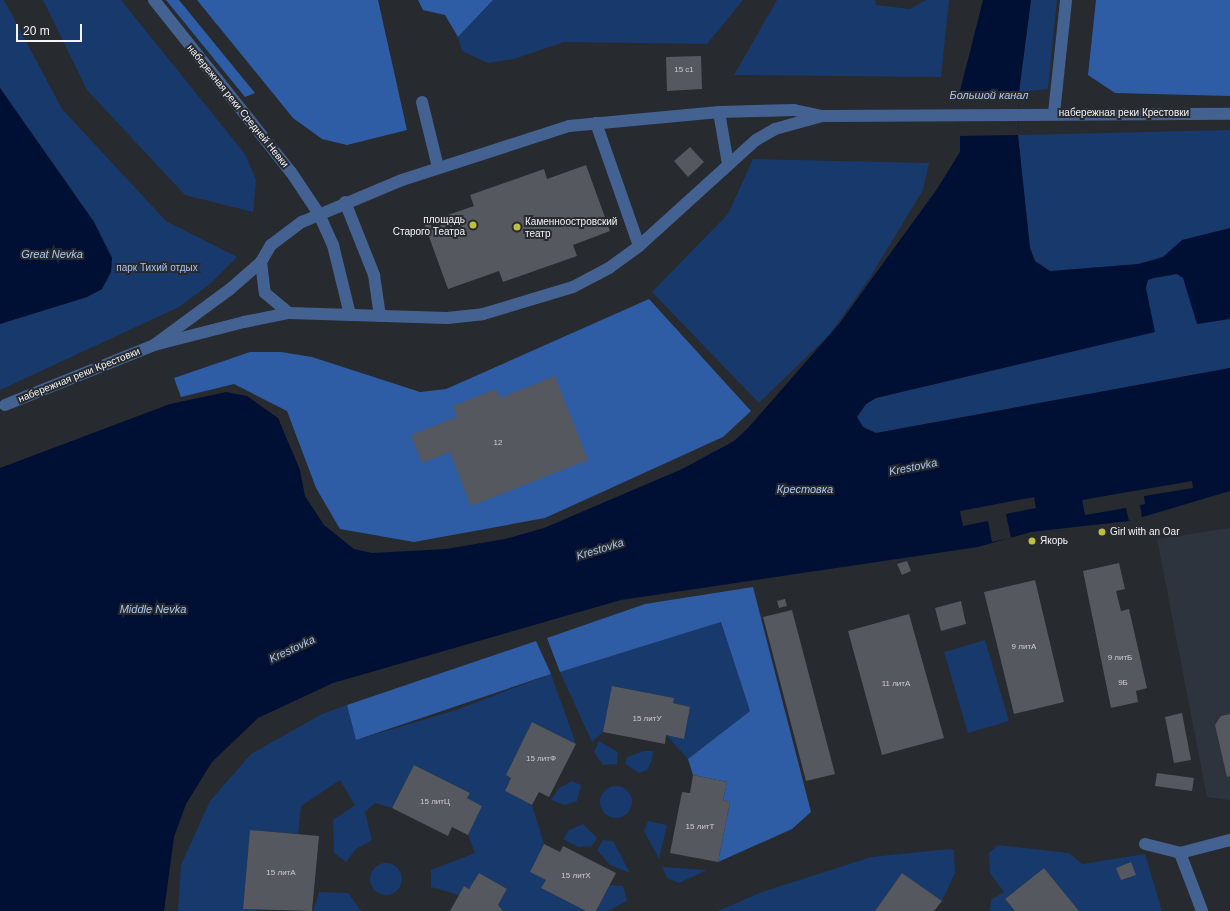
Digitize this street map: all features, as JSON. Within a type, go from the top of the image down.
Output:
[{"type":"street","name":"набережная реки Средней Невки","points":[[154,0],[291,172],[318,214]]},
{"type":"street","points":[[1054,113],[1066,0]]},
{"type":"street","points":[[422,102],[438,167]]},
{"type":"street","points":[[154,345],[261,262],[271,245],[285,232],[318,214],[345,202],[438,167],[569,126],[719,112],[794,110],[822,116]]},
{"type":"street","points":[[719,112],[728,164]]},
{"type":"street","name":"набережная реки Крестовки","points":[[822,116],[960,113],[1230,114]]},
{"type":"street","points":[[154,345],[289,313],[446,318],[483,314],[525,303],[573,287],[610,268],[638,246],[728,164],[775,129],[822,116]]},
{"type":"street","points":[[596,123],[638,246]]},
{"type":"street","points":[[345,202],[374,275],[380,316]]},
{"type":"street","points":[[318,214],[333,245],[350,315]]},
{"type":"street","points":[[261,262],[265,294],[289,313]]},
{"type":"street","name":"набережная реки Крестовки","points":[[5,405],[154,345]]},
{"type":"street","points":[[1145,844],[1180,853],[1230,840]]},
{"type":"street","points":[[1180,853],[1202,911]]},
{"type":"shaded area","points":[[166,0],[179,0],[255,93],[245,97]]},
{"type":"shaded area","points":[[197,0],[378,0],[407,130],[347,145],[322,139],[293,118]]},
{"type":"shaded area","points":[[418,0],[493,0],[458,37],[445,15],[423,10]]},
{"type":"shaded area","points":[[1096,0],[1230,0],[1230,96],[1115,93],[1088,75]]},
{"type":"shaded area","points":[[649,299],[751,411],[723,437],[545,518],[414,542],[340,529],[316,488],[287,411],[234,384],[181,397],[174,378],[250,352],[281,352],[312,357],[420,392],[446,389]]},
{"type":"shaded area","points":[[1230,528],[1230,800],[1207,797],[1157,539]]},
{"type":"shaded area","points":[[753,587],[811,812],[792,829],[718,862],[730,802],[723,800],[727,782],[693,775],[688,759],[750,711],[721,622],[560,672],[547,638],[645,604]]},
{"type":"shaded area","points":[[536,641],[551,674],[356,740],[347,705]]},
{"type":"green space","name":"парк Тихий отдых","points":[[0,0],[4,0],[62,109],[166,221],[237,257],[210,284],[179,307],[0,390],[0,324],[87,297],[102,289],[111,272],[112,258],[94,222],[0,88]]},
{"type":"green space","points":[[43,0],[121,0],[245,154],[256,180],[253,212],[185,195],[87,90]]},
{"type":"green space","points":[[493,0],[743,0],[707,44],[564,42],[514,59],[488,63],[462,51],[458,37]]},
{"type":"green space","points":[[777,0],[875,0],[876,5],[910,9],[926,0],[949,0],[941,77],[734,75]]},
{"type":"green space","points":[[1031,0],[1057,0],[1048,89],[1019,92]]},
{"type":"green space","points":[[1230,130],[1230,368],[876,433],[863,427],[857,417],[866,404],[876,398],[1032,361],[1035,261],[1030,248],[1018,135]]},
{"type":"green space","points":[[753,159],[929,163],[923,190],[869,279],[830,334],[759,403],[652,292],[728,214]]},
{"type":"green space","points":[[721,622],[750,711],[688,759],[666,735],[684,739],[690,707],[673,703],[673,698],[613,686],[603,732],[592,742],[560,672]]},
{"type":"green space","points":[[985,640],[1009,721],[968,733],[944,652]]},
{"type":"green space","points":[[551,674],[576,744],[532,722],[506,775],[511,778],[505,791],[532,805],[544,844],[530,872],[546,880],[541,888],[586,911],[503,911],[498,905],[507,889],[479,873],[469,889],[464,886],[459,895],[431,887],[431,870],[475,853],[468,835],[482,806],[467,798],[470,793],[414,765],[392,808],[375,803],[365,812],[372,840],[356,849],[346,862],[334,853],[333,820],[355,805],[340,780],[301,806],[298,834],[250,830],[243,909],[266,911],[178,911],[181,865],[210,801],[251,754],[322,714],[347,705],[356,740],[456,710]]},
{"type":"green space","points":[[599,741],[618,752],[617,764],[603,765],[594,752]]},
{"type":"green space","points":[[644,751],[653,751],[652,760],[647,770],[639,773],[625,764],[627,757]]},
{"type":"green space","points":[[572,781],[581,785],[577,801],[565,805],[551,800],[559,788]]},
{"type":"green space","points":[[613,786],[619,786],[629,793],[632,802],[631,808],[625,815],[619,818],[613,818],[603,811],[600,805],[600,799],[607,789]]},
{"type":"green space","points":[[648,821],[667,825],[659,859],[644,831]]},
{"type":"green space","points":[[583,824],[597,838],[592,846],[578,847],[563,839],[569,830]]},
{"type":"green space","points":[[603,840],[613,841],[630,873],[610,865],[597,850]]},
{"type":"green space","points":[[998,845],[1069,853],[1082,864],[1145,854],[1162,911],[1079,911],[1044,868],[1005,899],[1015,911],[990,911],[991,900],[1004,892],[990,873],[989,853]]},
{"type":"green space","points":[[949,849],[954,850],[955,873],[942,901],[902,873],[875,911],[718,911],[762,892],[871,857]]},
{"type":"green space","points":[[383,863],[389,863],[399,870],[402,879],[401,885],[395,892],[389,895],[383,895],[373,888],[370,882],[370,876],[377,866]]},
{"type":"green space","points":[[662,867],[707,870],[679,883],[667,878]]},
{"type":"green space","points":[[610,885],[623,886],[627,901],[608,911],[596,911]]},
{"type":"green space","points":[[319,892],[348,893],[361,911],[313,911]]},
{"type":"water","points":[[983,0],[1031,0],[1019,92],[1018,135],[1030,248],[1035,261],[1050,271],[1138,264],[1163,257],[1182,240],[1230,228],[1230,319],[1197,324],[1183,278],[1177,274],[1154,278],[1148,280],[1146,288],[1155,332],[876,398],[866,404],[857,417],[863,427],[876,433],[1230,368],[1230,491],[1129,521],[1031,532],[978,547],[621,600],[333,683],[258,718],[212,762],[186,804],[174,837],[164,911],[0,911],[0,468],[170,404],[226,392],[247,396],[278,418],[300,470],[305,496],[324,525],[354,549],[372,553],[446,549],[505,539],[544,528],[682,469],[734,441],[748,428],[839,324],[937,189],[960,152],[960,91]]},
{"type":"water","name":"Great Nevka","points":[[0,88],[94,222],[112,258],[111,272],[102,289],[87,297],[0,324]]},
{"type":"pier","points":[[960,91],[1019,92],[1018,135],[959,136]]},
{"type":"pier","points":[[1192,481],[1193,488],[1144,496],[1145,504],[1140,505],[1142,518],[1129,521],[1126,508],[1085,515],[1082,500]]},
{"type":"pier","points":[[1034,497],[1036,508],[1006,514],[1011,538],[992,542],[988,521],[963,526],[960,511]]},
{"type":"building","points":[[701,56],[702,89],[667,91],[666,57]]},
{"type":"building","points":[[690,147],[704,162],[688,177],[674,161]]},
{"type":"building","name":"Каменноостровский театр","points":[[586,165],[610,231],[573,245],[577,256],[503,282],[499,271],[448,289],[424,223],[474,206],[470,195],[544,169],[547,179]]},
{"type":"building","points":[[555,376],[588,460],[471,506],[450,452],[422,463],[411,435],[457,417],[453,406],[496,389],[500,398]]},
{"type":"building","points":[[907,561],[911,571],[902,575],[897,564]]},
{"type":"building","points":[[1119,563],[1125,589],[1116,591],[1121,611],[1129,609],[1147,688],[1136,691],[1138,702],[1111,708],[1083,571]]},
{"type":"building","points":[[1035,580],[1064,702],[1014,714],[984,592]]},
{"type":"building","points":[[785,599],[787,606],[779,608],[777,601]]},
{"type":"building","points":[[961,601],[966,624],[941,631],[935,608]]},
{"type":"building","points":[[792,610],[835,774],[806,781],[763,617]]},
{"type":"building","points":[[909,614],[944,738],[882,755],[848,631]]},
{"type":"building","points":[[612,686],[674,698],[673,703],[690,707],[684,739],[666,735],[665,744],[603,732]]},
{"type":"building","points":[[1182,713],[1191,760],[1174,763],[1165,717]]},
{"type":"building","points":[[1230,714],[1230,776],[1227,777],[1215,725],[1221,716]]},
{"type":"building","points":[[532,722],[576,744],[549,797],[539,792],[532,805],[505,791],[511,778],[506,775]]},
{"type":"building","points":[[414,765],[470,793],[467,798],[482,806],[468,835],[452,827],[448,836],[392,808]]},
{"type":"building","points":[[1157,773],[1194,778],[1192,791],[1155,786]]},
{"type":"building","points":[[693,775],[727,782],[723,800],[730,802],[718,862],[670,853],[682,792],[690,793]]},
{"type":"building","points":[[250,830],[319,836],[312,911],[243,909]]},
{"type":"building","points":[[544,844],[560,852],[563,846],[616,873],[596,911],[586,911],[541,888],[546,880],[530,872]]},
{"type":"building","points":[[1131,862],[1136,875],[1121,880],[1116,868]]},
{"type":"building","points":[[1044,868],[1079,911],[1015,911],[1005,899]]},
{"type":"building","points":[[479,873],[507,889],[498,905],[503,911],[450,911],[464,886],[469,889]]},
{"type":"building","points":[[902,873],[942,901],[934,911],[875,911]]},
{"type":"place","name":"площадь Старого Театра","points":[[473,225]]},
{"type":"place","name":"Каменноостровский театр","points":[[517,227]]},
{"type":"place","name":"Girl with an Oar","points":[[1102,532]]},
{"type":"place","name":"Якорь","points":[[1032,541]]},
{"type":"water label","name":"Большой канал","points":[[989,95]]},
{"type":"water label","name":"Krestovka","points":[[913,467]]},
{"type":"water label","name":"Крестовка","points":[[805,489]]},
{"type":"water label","name":"Krestovka","points":[[600,549]]},
{"type":"water label","name":"Middle Nevka","points":[[153,609]]},
{"type":"water label","name":"Krestovka","points":[[292,649]]}]
